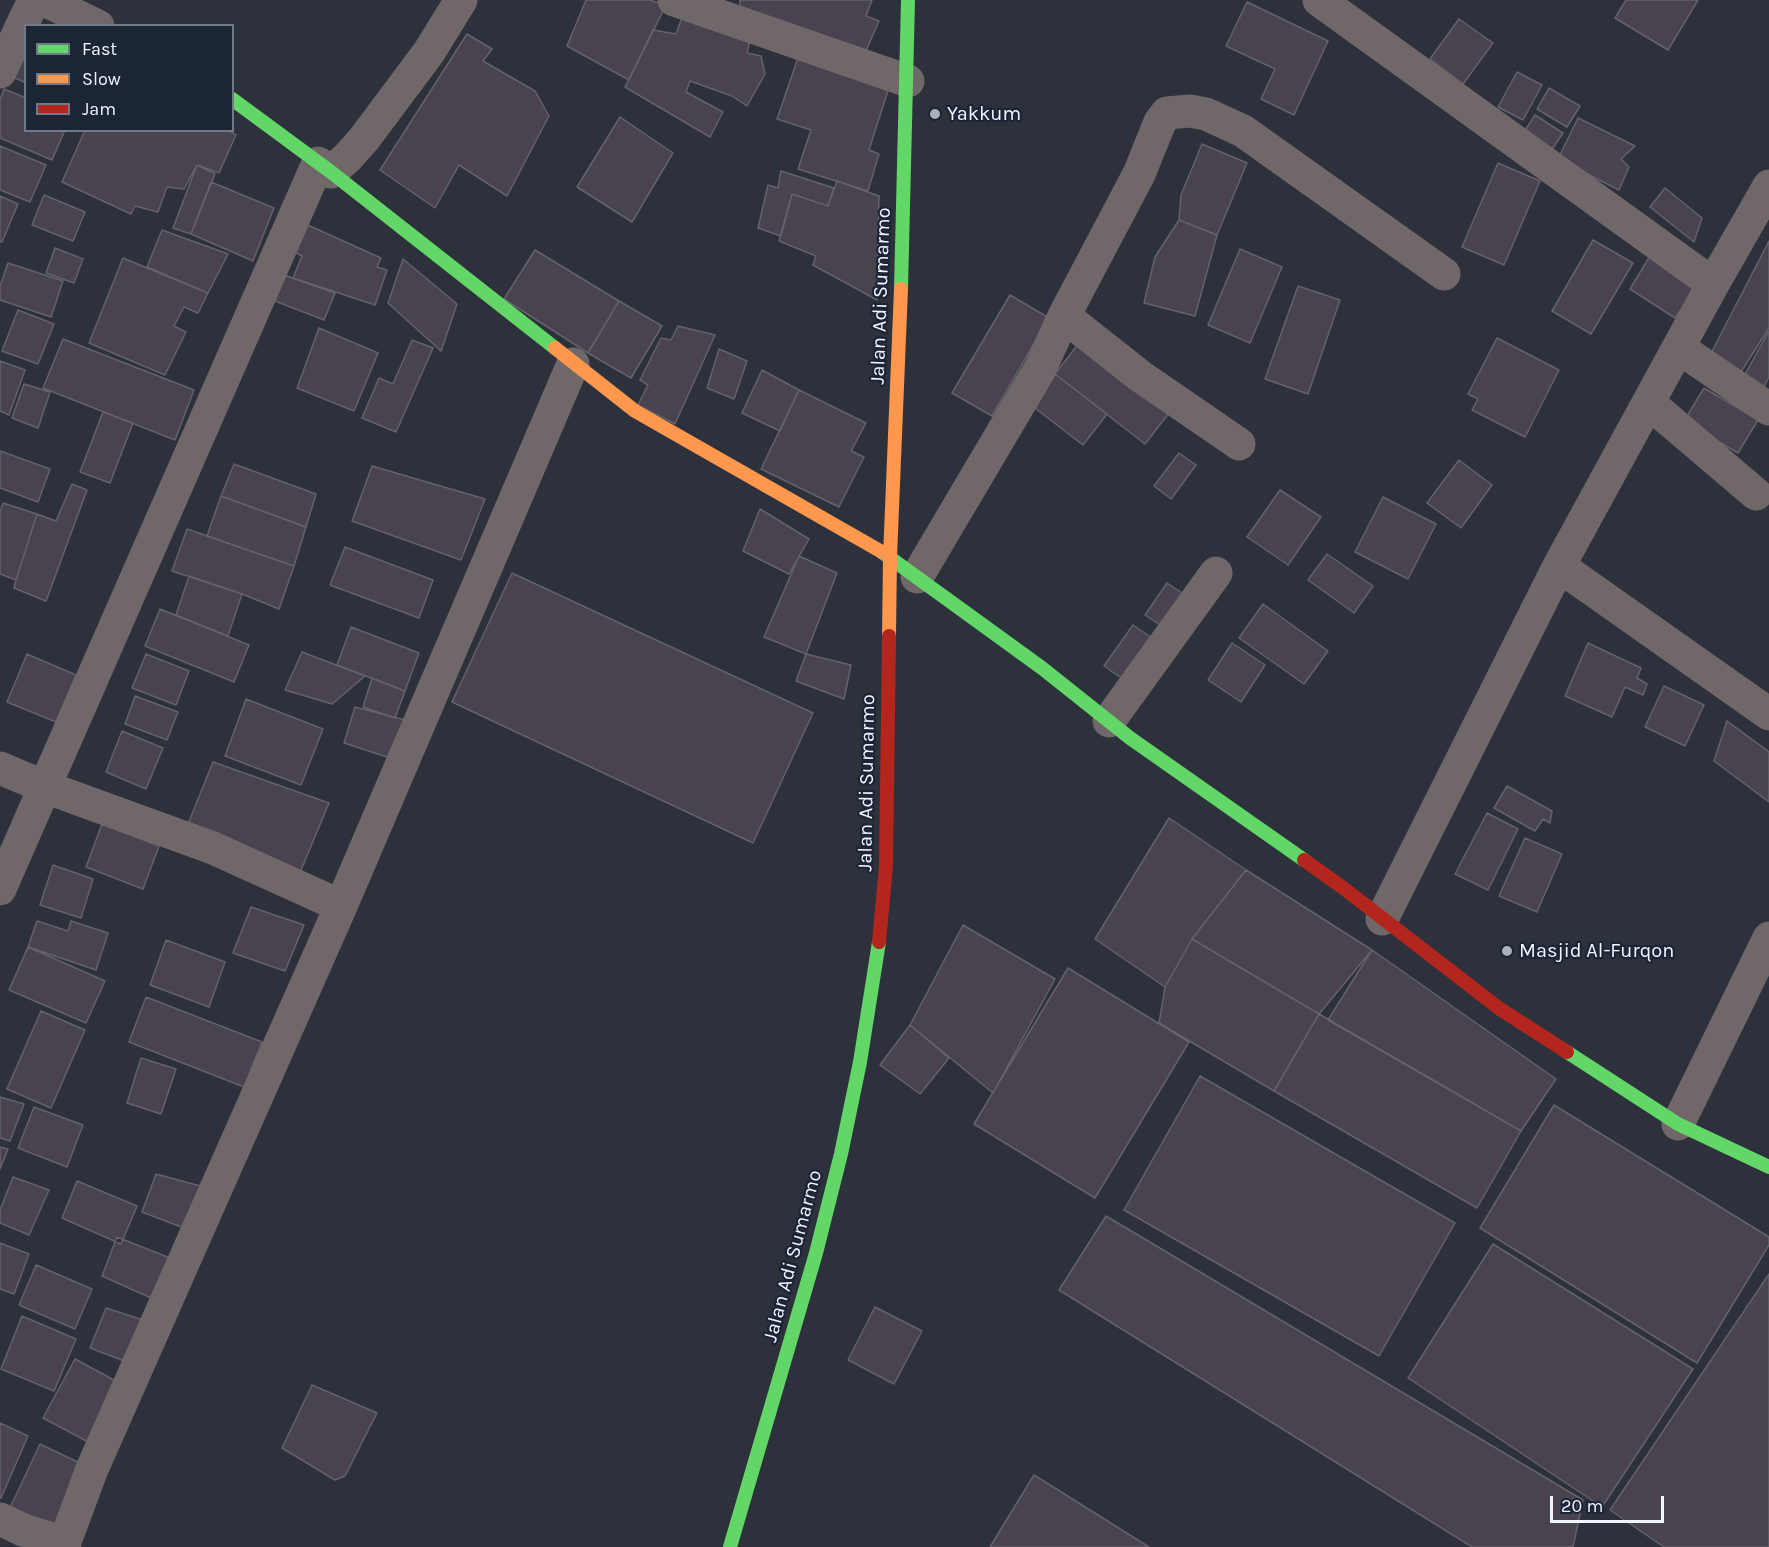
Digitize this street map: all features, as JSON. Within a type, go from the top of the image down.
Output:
[{"type":"street","points":[[0,72],[33,0]]},
{"type":"street","points":[[44,0],[94,24]]},
{"type":"street","points":[[0,889],[325,167],[347,158],[370,131],[429,52],[461,0]]},
{"type":"street","points":[[674,0],[908,81]]},
{"type":"street","name":"Jalan Adi Sumarmo","points":[[730,1547],[816,1252],[841,1154],[860,1062],[875,970],[886,866],[890,557],[901,318],[908,0]]},
{"type":"street","points":[[1319,0],[1713,284]]},
{"type":"street","points":[[234,100],[325,167],[634,411],[890,557],[1042,668],[1130,738],[1342,887],[1500,1009],[1678,1124],[1769,1167]]},
{"type":"street","points":[[917,577],[1040,369],[1064,316],[1139,174],[1160,122],[1167,113],[1190,111],[1206,114],[1243,131],[1444,274]]},
{"type":"street","points":[[1382,919],[1559,566],[1769,186]]},
{"type":"street","points":[[1064,316],[1140,376],[1239,444]]},
{"type":"street","points":[[1679,348],[1769,409]]},
{"type":"street","points":[[0,1519],[64,1545],[92,1469],[342,906],[573,364]]},
{"type":"street","points":[[1649,403],[1756,494]]},
{"type":"street","points":[[1559,566],[1769,714]]},
{"type":"street","points":[[1109,721],[1216,573]]},
{"type":"street","points":[[0,768],[45,787],[213,848],[342,906]]},
{"type":"street","points":[[1678,1124],[1769,938]]},
{"type":"building","points":[[586,0],[649,0],[666,5],[629,80],[567,46]]},
{"type":"building","points":[[740,0],[872,0],[866,16],[879,21],[862,60],[739,15]]},
{"type":"building","points":[[1626,0],[1698,0],[1668,50],[1615,18]]},
{"type":"building","points":[[1247,2],[1328,41],[1294,115],[1261,99],[1275,69],[1226,46]]},
{"type":"building","points":[[684,12],[751,36],[747,53],[761,56],[765,74],[747,106],[732,96],[690,81],[686,92],[723,112],[710,137],[625,87],[653,30],[676,34]]},
{"type":"building","points":[[1459,19],[1493,43],[1463,84],[1430,59]]},
{"type":"building","points":[[467,34],[492,49],[483,61],[535,91],[549,116],[507,196],[459,165],[435,208],[380,170]]},
{"type":"building","points":[[24,52],[24,82],[13,77]]},
{"type":"building","points":[[800,52],[891,81],[869,150],[879,154],[868,191],[798,169],[811,130],[777,119]]},
{"type":"building","points":[[1517,72],[1542,85],[1523,120],[1498,107]]},
{"type":"building","points":[[1549,88],[1580,106],[1567,127],[1537,109]]},
{"type":"building","points":[[4,89],[24,97],[24,132],[64,132],[52,160],[0,138],[0,100]]},
{"type":"building","points":[[1535,115],[1563,133],[1551,151],[1523,134]]},
{"type":"building","points":[[620,117],[673,153],[632,222],[577,187]]},
{"type":"building","points":[[1578,118],[1635,146],[1621,159],[1629,167],[1619,190],[1558,159]]},
{"type":"building","points":[[84,132],[231,132],[236,135],[219,173],[197,165],[184,189],[167,187],[158,212],[135,206],[131,214],[62,182]]},
{"type":"building","points":[[1202,144],[1247,163],[1217,235],[1179,220],[1181,195]]},
{"type":"building","points":[[0,146],[46,165],[30,202],[0,190]]},
{"type":"building","points":[[1498,163],[1540,181],[1504,265],[1462,247]]},
{"type":"building","points":[[197,165],[215,174],[191,234],[173,228]]},
{"type":"building","points":[[781,171],[834,188],[828,206],[792,194],[781,236],[758,228],[768,185],[778,188]]},
{"type":"building","points":[[837,181],[879,196],[877,300],[813,265],[816,256],[779,241],[792,194],[828,206]]},
{"type":"building","points":[[211,182],[274,208],[253,261],[191,234]]},
{"type":"building","points":[[1665,188],[1702,218],[1694,242],[1650,207]]},
{"type":"building","points":[[44,195],[85,212],[73,241],[32,225]]},
{"type":"building","points":[[0,196],[18,204],[2,242],[0,242]]},
{"type":"building","points":[[1179,220],[1217,235],[1195,316],[1144,303],[1155,257]]},
{"type":"building","points":[[301,222],[381,258],[377,267],[387,270],[375,305],[293,278],[302,256],[290,250]]},
{"type":"building","points":[[162,230],[228,254],[208,293],[147,267]]},
{"type":"building","points":[[1593,240],[1633,263],[1591,334],[1552,311]]},
{"type":"building","points":[[1769,241],[1769,328],[1737,378],[1707,361]]},
{"type":"building","points":[[55,248],[83,259],[74,283],[46,273]]},
{"type":"building","points":[[1240,249],[1282,267],[1250,343],[1208,325]]},
{"type":"building","points":[[535,250],[619,301],[588,353],[504,299]]},
{"type":"building","points":[[1653,251],[1698,286],[1675,318],[1630,289]]},
{"type":"building","points":[[123,258],[208,293],[198,313],[184,307],[174,326],[186,332],[165,375],[89,343]]},
{"type":"building","points":[[403,259],[457,304],[441,351],[388,303]]},
{"type":"building","points":[[8,263],[63,281],[51,317],[0,300],[0,286]]},
{"type":"building","points":[[284,275],[335,293],[324,320],[275,301]]},
{"type":"building","points":[[1298,286],[1340,300],[1308,394],[1265,379]]},
{"type":"building","points":[[1010,295],[1049,318],[992,416],[952,393]]},
{"type":"building","points":[[619,301],[662,326],[631,378],[588,353]]},
{"type":"building","points":[[18,310],[54,324],[38,364],[2,351]]},
{"type":"building","points":[[678,326],[715,335],[675,424],[638,405],[648,385],[640,380],[661,338],[671,340]]},
{"type":"building","points":[[319,328],[378,353],[354,411],[297,388]]},
{"type":"building","points":[[1769,331],[1769,377],[1759,396],[1739,385]]},
{"type":"building","points":[[1497,338],[1559,370],[1525,437],[1472,410],[1478,399],[1468,394]]},
{"type":"building","points":[[63,339],[194,390],[175,440],[43,388]]},
{"type":"building","points":[[412,340],[433,348],[396,432],[362,418],[379,378],[393,384]]},
{"type":"building","points":[[1079,343],[1169,413],[1145,444],[1055,374]]},
{"type":"building","points":[[719,349],[747,361],[734,399],[707,388]]},
{"type":"building","points":[[0,361],[25,370],[9,415],[0,411]]},
{"type":"building","points":[[762,370],[799,390],[780,431],[742,413]]},
{"type":"building","points":[[1055,374],[1107,414],[1083,445],[1031,405]]},
{"type":"building","points":[[24,384],[50,392],[38,428],[12,418]]},
{"type":"building","points":[[1704,388],[1758,420],[1738,453],[1684,421]]},
{"type":"building","points":[[799,390],[866,423],[851,451],[864,457],[839,507],[761,469]]},
{"type":"building","points":[[103,412],[133,423],[110,483],[80,472]]},
{"type":"building","points":[[0,451],[50,469],[38,502],[0,488]]},
{"type":"building","points":[[1179,453],[1196,465],[1171,499],[1154,486]]},
{"type":"building","points":[[1459,460],[1492,485],[1461,528],[1427,503]]},
{"type":"building","points":[[234,464],[316,494],[306,527],[221,496]]},
{"type":"building","points":[[372,466],[485,499],[461,560],[352,521]]},
{"type":"building","points":[[72,484],[87,490],[46,601],[14,588],[37,514],[56,521]]},
{"type":"building","points":[[1280,490],[1321,517],[1288,565],[1247,537]]},
{"type":"building","points":[[221,496],[306,527],[294,566],[207,536]]},
{"type":"building","points":[[1383,497],[1436,524],[1408,579],[1355,552]]},
{"type":"building","points":[[3,503],[37,514],[16,580],[0,574],[0,512]]},
{"type":"building","points":[[760,509],[809,539],[789,574],[743,551]]},
{"type":"building","points":[[187,529],[294,566],[279,609],[172,571]]},
{"type":"building","points":[[345,547],[433,580],[419,618],[330,585]]},
{"type":"building","points":[[1327,554],[1373,586],[1354,613],[1308,580]]},
{"type":"building","points":[[799,556],[837,573],[806,654],[764,637]]},
{"type":"building","points":[[512,573],[813,713],[753,843],[452,702]]},
{"type":"building","points":[[189,576],[242,594],[228,636],[176,615]]},
{"type":"building","points":[[1167,583],[1185,595],[1163,627],[1145,615]]},
{"type":"building","points":[[1263,604],[1328,651],[1304,684],[1239,638]]},
{"type":"building","points":[[160,609],[249,645],[234,682],[145,646]]},
{"type":"building","points":[[1133,625],[1155,640],[1127,682],[1104,666]]},
{"type":"building","points":[[351,627],[419,653],[405,691],[337,665]]},
{"type":"building","points":[[1232,643],[1265,665],[1241,702],[1208,680]]},
{"type":"building","points":[[1588,643],[1641,668],[1637,678],[1647,684],[1643,695],[1625,687],[1612,717],[1565,696]]},
{"type":"building","points":[[302,652],[365,676],[332,704],[285,690]]},
{"type":"building","points":[[27,654],[76,675],[56,722],[7,702]]},
{"type":"building","points":[[146,654],[189,671],[176,705],[132,688]]},
{"type":"building","points":[[806,654],[851,665],[844,699],[796,681]]},
{"type":"building","points":[[372,678],[405,691],[395,718],[363,707]]},
{"type":"building","points":[[1664,686],[1704,705],[1685,746],[1645,727]]},
{"type":"building","points":[[135,696],[178,712],[167,740],[125,724]]},
{"type":"building","points":[[246,699],[323,729],[301,785],[225,756]]},
{"type":"building","points":[[355,707],[405,720],[390,758],[344,743]]},
{"type":"building","points":[[1727,721],[1769,752],[1769,802],[1714,761]]},
{"type":"building","points":[[122,731],[163,748],[146,789],[106,772]]},
{"type":"building","points":[[213,762],[329,803],[299,875],[186,829]]},
{"type":"building","points":[[1507,786],[1552,811],[1550,823],[1543,819],[1535,831],[1494,808]]},
{"type":"building","points":[[1487,813],[1518,829],[1488,890],[1455,874]]},
{"type":"building","points":[[1169,818],[1246,870],[1192,939],[1165,987],[1095,939]]},
{"type":"building","points":[[102,824],[159,846],[143,889],[86,867]]},
{"type":"building","points":[[1525,838],[1562,854],[1537,912],[1499,896]]},
{"type":"building","points":[[53,865],[93,879],[81,918],[40,905]]},
{"type":"building","points":[[1246,870],[1372,950],[1319,1014],[1192,939]]},
{"type":"building","points":[[251,907],[304,925],[285,971],[233,953]]},
{"type":"building","points":[[37,921],[68,931],[71,921],[108,933],[96,970],[28,947]]},
{"type":"building","points":[[963,925],[1055,979],[993,1093],[910,1025]]},
{"type":"building","points":[[1192,939],[1319,1014],[1274,1091],[1159,1023],[1165,987]]},
{"type":"building","points":[[166,940],[225,962],[209,1007],[150,985]]},
{"type":"building","points":[[28,947],[105,981],[86,1023],[9,990]]},
{"type":"building","points":[[1372,950],[1556,1079],[1521,1131],[1328,1020]]},
{"type":"building","points":[[1068,968],[1189,1042],[1095,1198],[974,1124]]},
{"type":"building","points":[[146,997],[262,1042],[244,1087],[129,1042]]},
{"type":"building","points":[[41,1011],[85,1030],[51,1108],[7,1089]]},
{"type":"building","points":[[1319,1014],[1521,1131],[1477,1208],[1274,1091]]},
{"type":"building","points":[[910,1025],[949,1058],[920,1094],[880,1065]]},
{"type":"building","points":[[141,1058],[176,1069],[161,1114],[127,1103]]},
{"type":"building","points":[[1200,1076],[1455,1223],[1379,1356],[1124,1210]]},
{"type":"building","points":[[0,1097],[24,1104],[10,1141],[0,1138]]},
{"type":"building","points":[[1554,1105],[1769,1237],[1769,1245],[1697,1363],[1480,1228]]},
{"type":"building","points":[[34,1107],[83,1125],[67,1167],[18,1148]]},
{"type":"building","points":[[0,1147],[8,1149],[0,1169]]},
{"type":"building","points":[[156,1174],[204,1187],[184,1228],[142,1212]]},
{"type":"building","points":[[13,1177],[49,1190],[29,1235],[0,1223],[0,1210]]},
{"type":"building","points":[[77,1181],[137,1206],[121,1244],[62,1218]]},
{"type":"building","points":[[1106,1216],[1583,1500],[1573,1547],[1472,1547],[1059,1290]]},
{"type":"building","points":[[117,1237],[170,1258],[151,1298],[102,1276]]},
{"type":"building","points":[[0,1243],[29,1254],[14,1294],[0,1289]]},
{"type":"building","points":[[1493,1244],[1693,1369],[1602,1507],[1408,1378]]},
{"type":"building","points":[[36,1265],[92,1289],[75,1329],[19,1305]]},
{"type":"building","points":[[1769,1274],[1769,1547],[1664,1547],[1610,1510]]},
{"type":"building","points":[[875,1307],[922,1331],[894,1384],[848,1360]]},
{"type":"building","points":[[106,1308],[146,1321],[127,1362],[90,1348]]},
{"type":"building","points":[[22,1316],[76,1339],[54,1391],[1,1369]]},
{"type":"building","points":[[75,1359],[125,1386],[96,1446],[43,1418]]},
{"type":"building","points":[[312,1385],[377,1413],[345,1476],[335,1480],[282,1448]]},
{"type":"building","points":[[0,1423],[28,1436],[1,1498],[0,1497]]},
{"type":"building","points":[[40,1444],[90,1468],[59,1537],[8,1512]]},
{"type":"building","points":[[1034,1475],[1149,1547],[990,1547]]},
{"type":"traffic: fast","points":[[901,289],[908,0]]},
{"type":"traffic: fast","points":[[234,100],[331,172],[555,348]]},
{"type":"traffic: fast","points":[[882,552],[1042,668],[1130,738],[1304,860]]},
{"type":"traffic: fast","points":[[730,1547],[816,1253],[841,1154],[860,1062],[879,942]]},
{"type":"traffic: fast","points":[[1567,1052],[1678,1124],[1769,1167]]},
{"type":"traffic: slow","points":[[889,636],[901,289]]},
{"type":"traffic: slow","points":[[555,348],[635,411],[882,552]]},
{"type":"traffic: jam","points":[[879,942],[886,866],[889,636]]},
{"type":"traffic: jam","points":[[1304,860],[1500,1009],[1567,1052]]},
{"type":"place","name":"Yakkum","points":[[935,114]]},
{"type":"place","name":"Masjid Al-Furqon","points":[[1507,951]]}]
